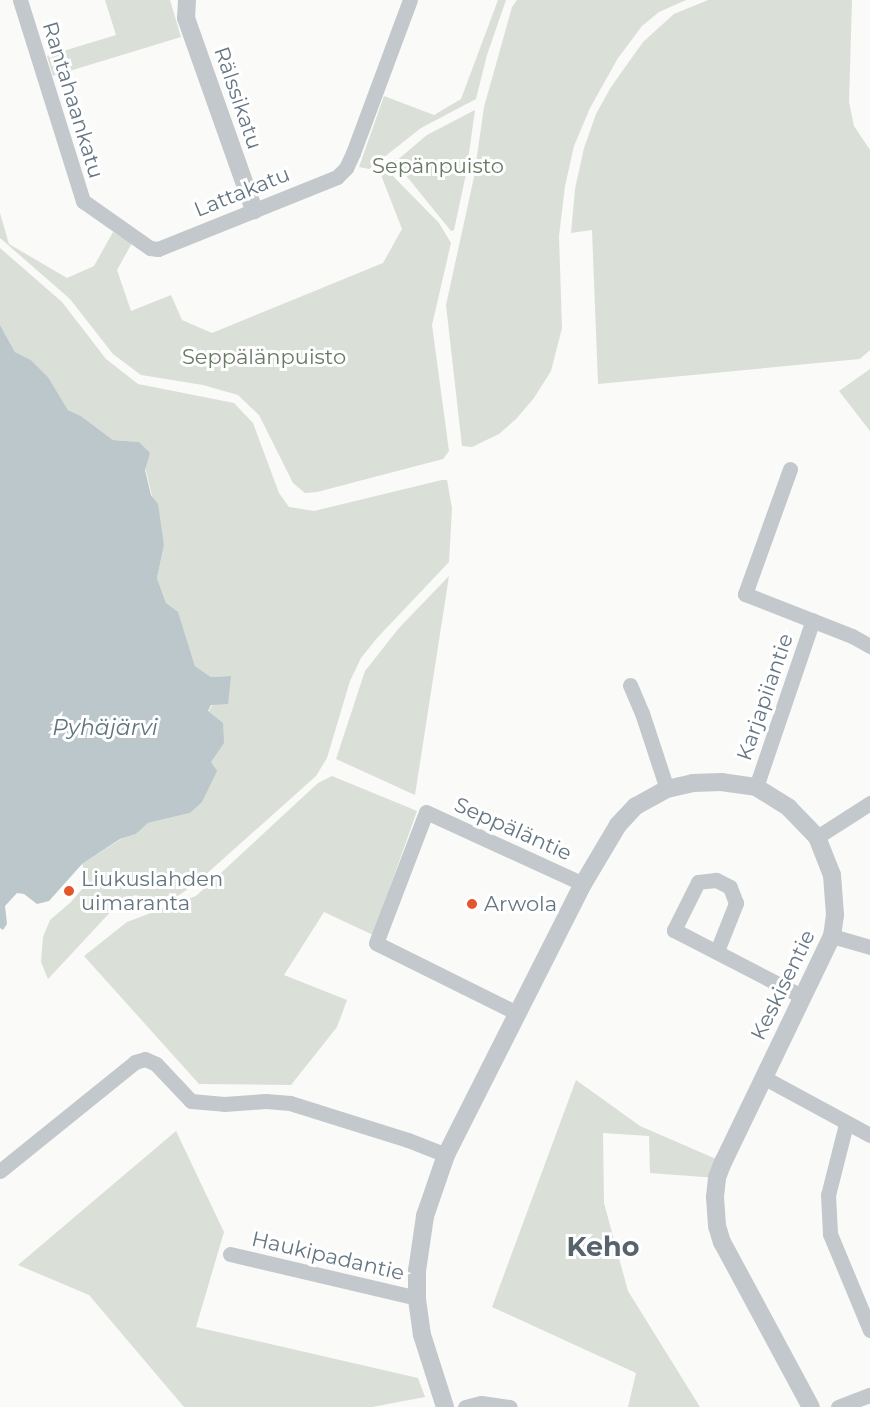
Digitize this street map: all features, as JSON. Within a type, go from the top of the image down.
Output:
[{"type":"street","name":"Rantahaankatu","points":[[20,0],[83,201],[150,248]]},
{"type":"street","name":"Rälssikatu","points":[[187,0],[186,18],[254,210]]},
{"type":"street","name":"Lattakatu","points":[[150,248],[159,249],[337,177],[346,168],[410,0]]},
{"type":"street","points":[[790,469],[745,594],[813,620],[870,646]]},
{"type":"street","name":"Karjapiiantie","points":[[756,787],[813,620]]},
{"type":"street","points":[[630,685],[642,713],[667,789]]},
{"type":"street","name":"Keskisentie","points":[[445,1407],[422,1335],[417,1298],[417,1271],[425,1216],[446,1155],[583,884],[618,825],[636,806],[667,789],[693,783],[721,782],[756,787],[789,808],[817,837],[832,875],[835,915],[832,936],[763,1077],[717,1178],[715,1197],[717,1226],[738,1274],[811,1407]]},
{"type":"street","points":[[817,837],[870,802]]},
{"type":"street","name":"Seppäläntie","points":[[517,1013],[376,943],[426,812],[583,884]]},
{"type":"street","points":[[717,951],[736,903],[730,887],[716,880],[698,882],[674,930],[803,997]]},
{"type":"street","points":[[832,936],[870,946]]},
{"type":"street","points":[[0,1171],[135,1062],[146,1059],[156,1065],[191,1101],[224,1104],[266,1101],[290,1103],[408,1140],[446,1155]]},
{"type":"street","points":[[763,1077],[870,1135]]},
{"type":"street","points":[[846,1124],[828,1195],[830,1234],[870,1330]]},
{"type":"street","name":"Haukipadantie","points":[[230,1254],[417,1298]]},
{"type":"street","points":[[838,1407],[870,1395]]},
{"type":"street","points":[[465,1407],[482,1403],[510,1407]]},
{"type":"green space","points":[[105,0],[170,0],[181,37],[53,76],[47,56],[116,35]]},
{"type":"green space","points":[[498,0],[506,0],[487,55],[476,99],[421,128],[369,169],[359,167],[384,96],[434,115],[461,99]]},
{"type":"green space","points":[[517,0],[686,0],[659,12],[642,26],[618,58],[590,108],[574,146],[565,186],[559,236],[562,328],[551,371],[534,398],[499,434],[472,447],[462,446],[446,305],[474,177],[484,107],[512,7]]},
{"type":"green space","points":[[708,0],[852,0],[849,102],[854,126],[870,150],[870,350],[860,359],[598,384],[592,230],[571,233],[575,189],[584,148],[596,114],[611,87],[643,42],[674,14]]},
{"type":"green space","name":"Sepänpuisto","points":[[475,110],[466,174],[454,230],[451,231],[395,162],[427,135]]},
{"type":"green space","name":"Seppälänpuisto","points":[[387,170],[439,223],[451,243],[432,325],[449,451],[443,459],[317,492],[305,493],[293,483],[259,415],[238,395],[203,385],[141,375],[113,354],[70,299],[0,238],[0,213],[9,244],[67,278],[94,266],[113,232],[132,243],[117,270],[131,311],[171,295],[182,320],[212,333],[383,263],[402,229],[381,175]]},
{"type":"green space","points":[[0,248],[62,302],[106,359],[138,384],[234,403],[253,423],[279,493],[289,507],[314,511],[447,480],[452,508],[449,562],[361,658],[350,681],[327,758],[316,776],[194,885],[176,897],[162,901],[135,895],[116,906],[48,979],[41,962],[43,937],[50,920],[71,902],[89,881],[82,864],[121,839],[136,834],[148,823],[190,813],[211,762],[208,712],[230,676],[211,677],[195,666],[178,613],[166,603],[157,578],[164,545],[139,442],[113,440],[81,416],[68,410],[48,377],[31,360],[15,352],[0,325]]},
{"type":"green space","points":[[870,369],[870,431],[839,391]]},
{"type":"green space","points":[[449,576],[415,795],[336,759],[365,671],[399,628]]},
{"type":"green space","points":[[332,776],[417,811],[373,935],[324,912],[284,975],[347,1000],[337,1027],[291,1085],[199,1084],[84,956],[127,922],[196,896],[318,783]]},
{"type":"green space","points":[[576,1080],[640,1126],[723,1162],[717,1178],[650,1173],[649,1136],[603,1133],[604,1203],[628,1291],[700,1407],[628,1407],[636,1373],[492,1307]]},
{"type":"green space","points":[[176,1131],[224,1232],[196,1327],[418,1378],[425,1397],[372,1407],[184,1407],[89,1295],[18,1265]]},
{"type":"water","name":"Pyhäjärvi","points":[[0,325],[15,352],[31,360],[48,377],[68,410],[81,416],[113,440],[139,442],[150,453],[145,470],[151,495],[158,504],[164,545],[157,578],[166,603],[178,612],[195,666],[211,677],[231,676],[228,704],[211,705],[208,711],[223,723],[224,743],[211,762],[217,771],[202,802],[190,813],[148,823],[136,834],[120,839],[82,864],[49,901],[37,904],[24,894],[17,893],[5,906],[7,924],[3,930],[0,928]]},
{"type":"place","name":"Liukuslahden uimaranta","points":[[69,891]]},
{"type":"place","name":"Arwola","points":[[472,904]]},
{"type":"district","name":"Keho","points":[[603,1247]]}]
